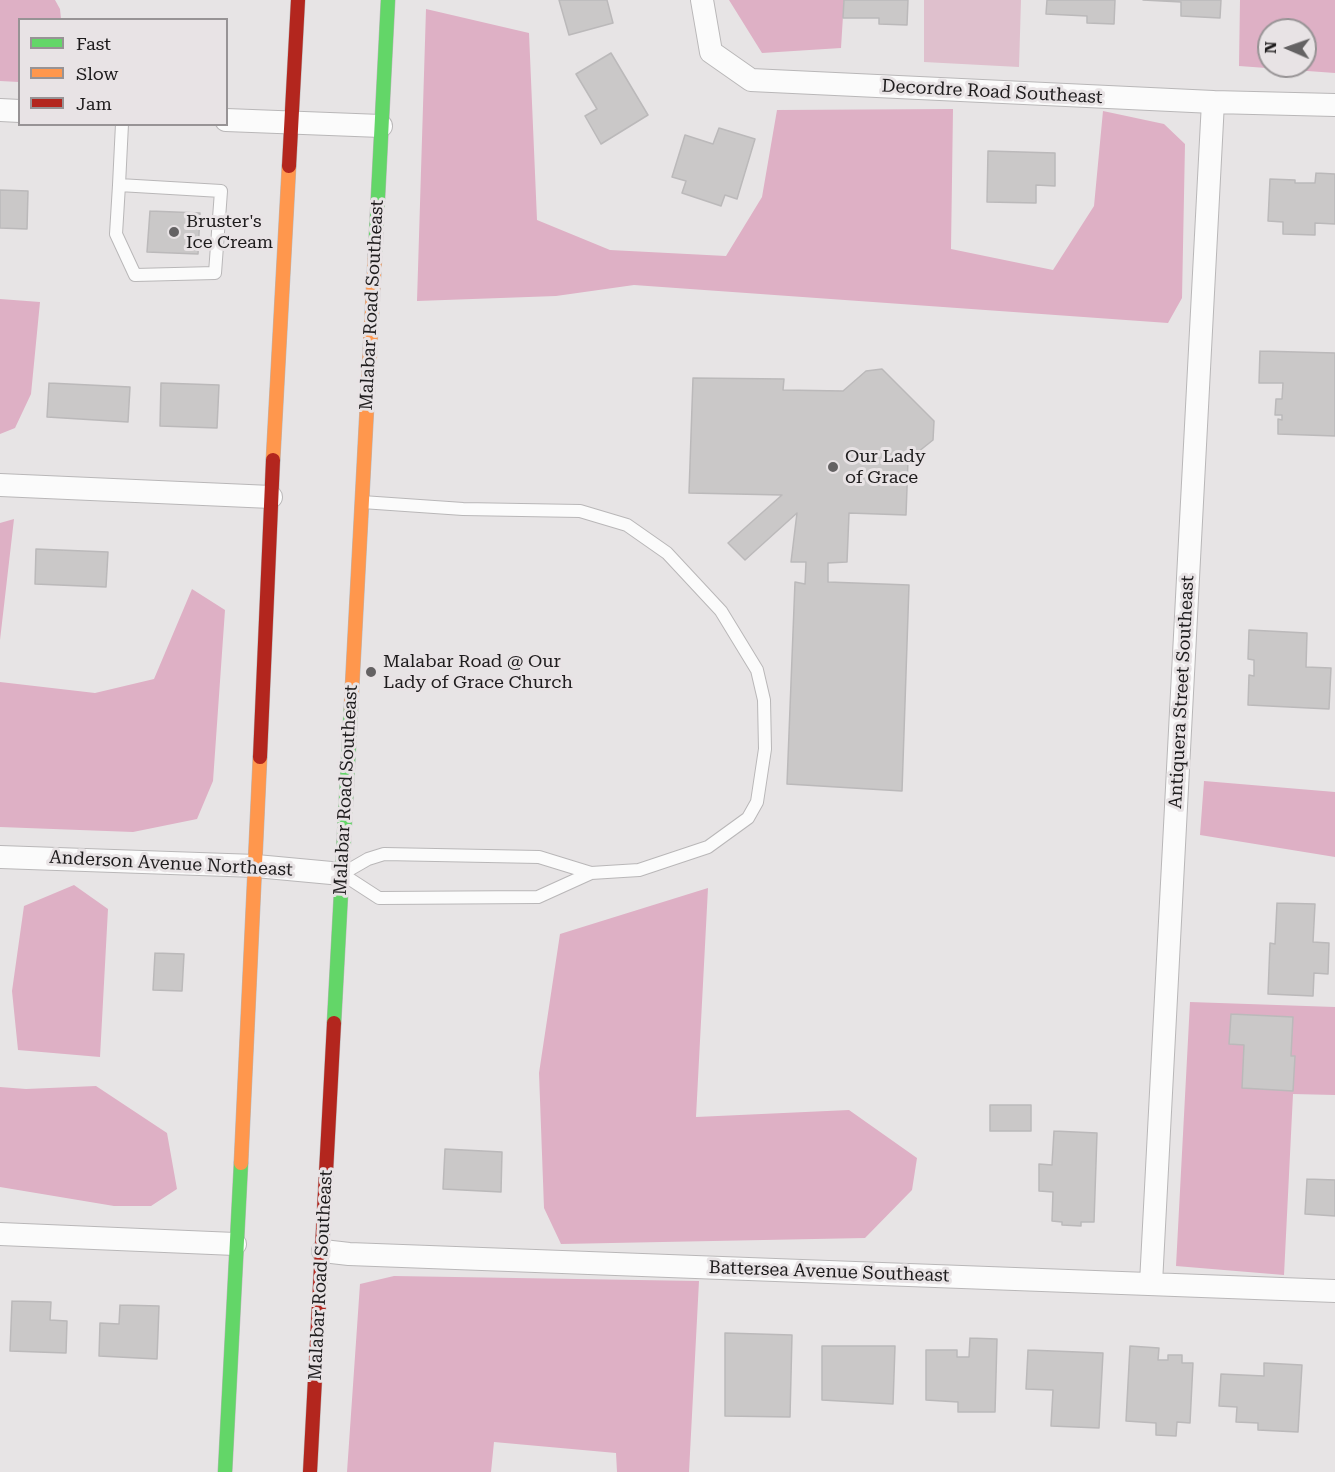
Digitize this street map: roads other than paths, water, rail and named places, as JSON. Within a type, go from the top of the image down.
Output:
[{"type":"main road","points":[[225,1472],[256,867],[271,497],[298,0]]},
{"type":"main road","name":"Malabar Road Southeast","points":[[310,1472],[388,0]]},
{"type":"street","name":"Decordre Road Southeast","points":[[702,0],[711,52],[752,80],[1213,102],[1335,105]]},
{"type":"street","name":"Antiquera Street Southeast","points":[[1151,1283],[1213,102]]},
{"type":"street","points":[[0,110],[18,111]]},
{"type":"street","points":[[228,120],[381,126]]},
{"type":"street","points":[[0,485],[271,497]]},
{"type":"street","name":"Anderson Avenue Northeast","points":[[0,856],[342,873]]},
{"type":"street","points":[[0,1234],[235,1244]]},
{"type":"street","name":"Battersea Avenue Southeast","points":[[322,1251],[349,1254],[1335,1291]]},
{"type":"lane","points":[[119,185],[221,191],[215,273],[135,274],[116,234],[122,126]]},
{"type":"lane","points":[[342,873],[384,854],[538,857],[591,873],[639,870],[708,847],[748,818],[757,801],[765,749],[764,700],[757,670],[721,611],[667,553],[627,525],[580,511],[463,509],[362,502]]},
{"type":"lane","points":[[342,873],[379,898],[390,898],[538,897],[591,873]]},
{"type":"place","name":"Bruster's Ice Cream","points":[[174,232]]},
{"type":"place","name":"Our Lady of Grace","points":[[833,467]]},
{"type":"place","name":"Malabar Road @ Our Lady of Grace Church","points":[[371,672]]}]
